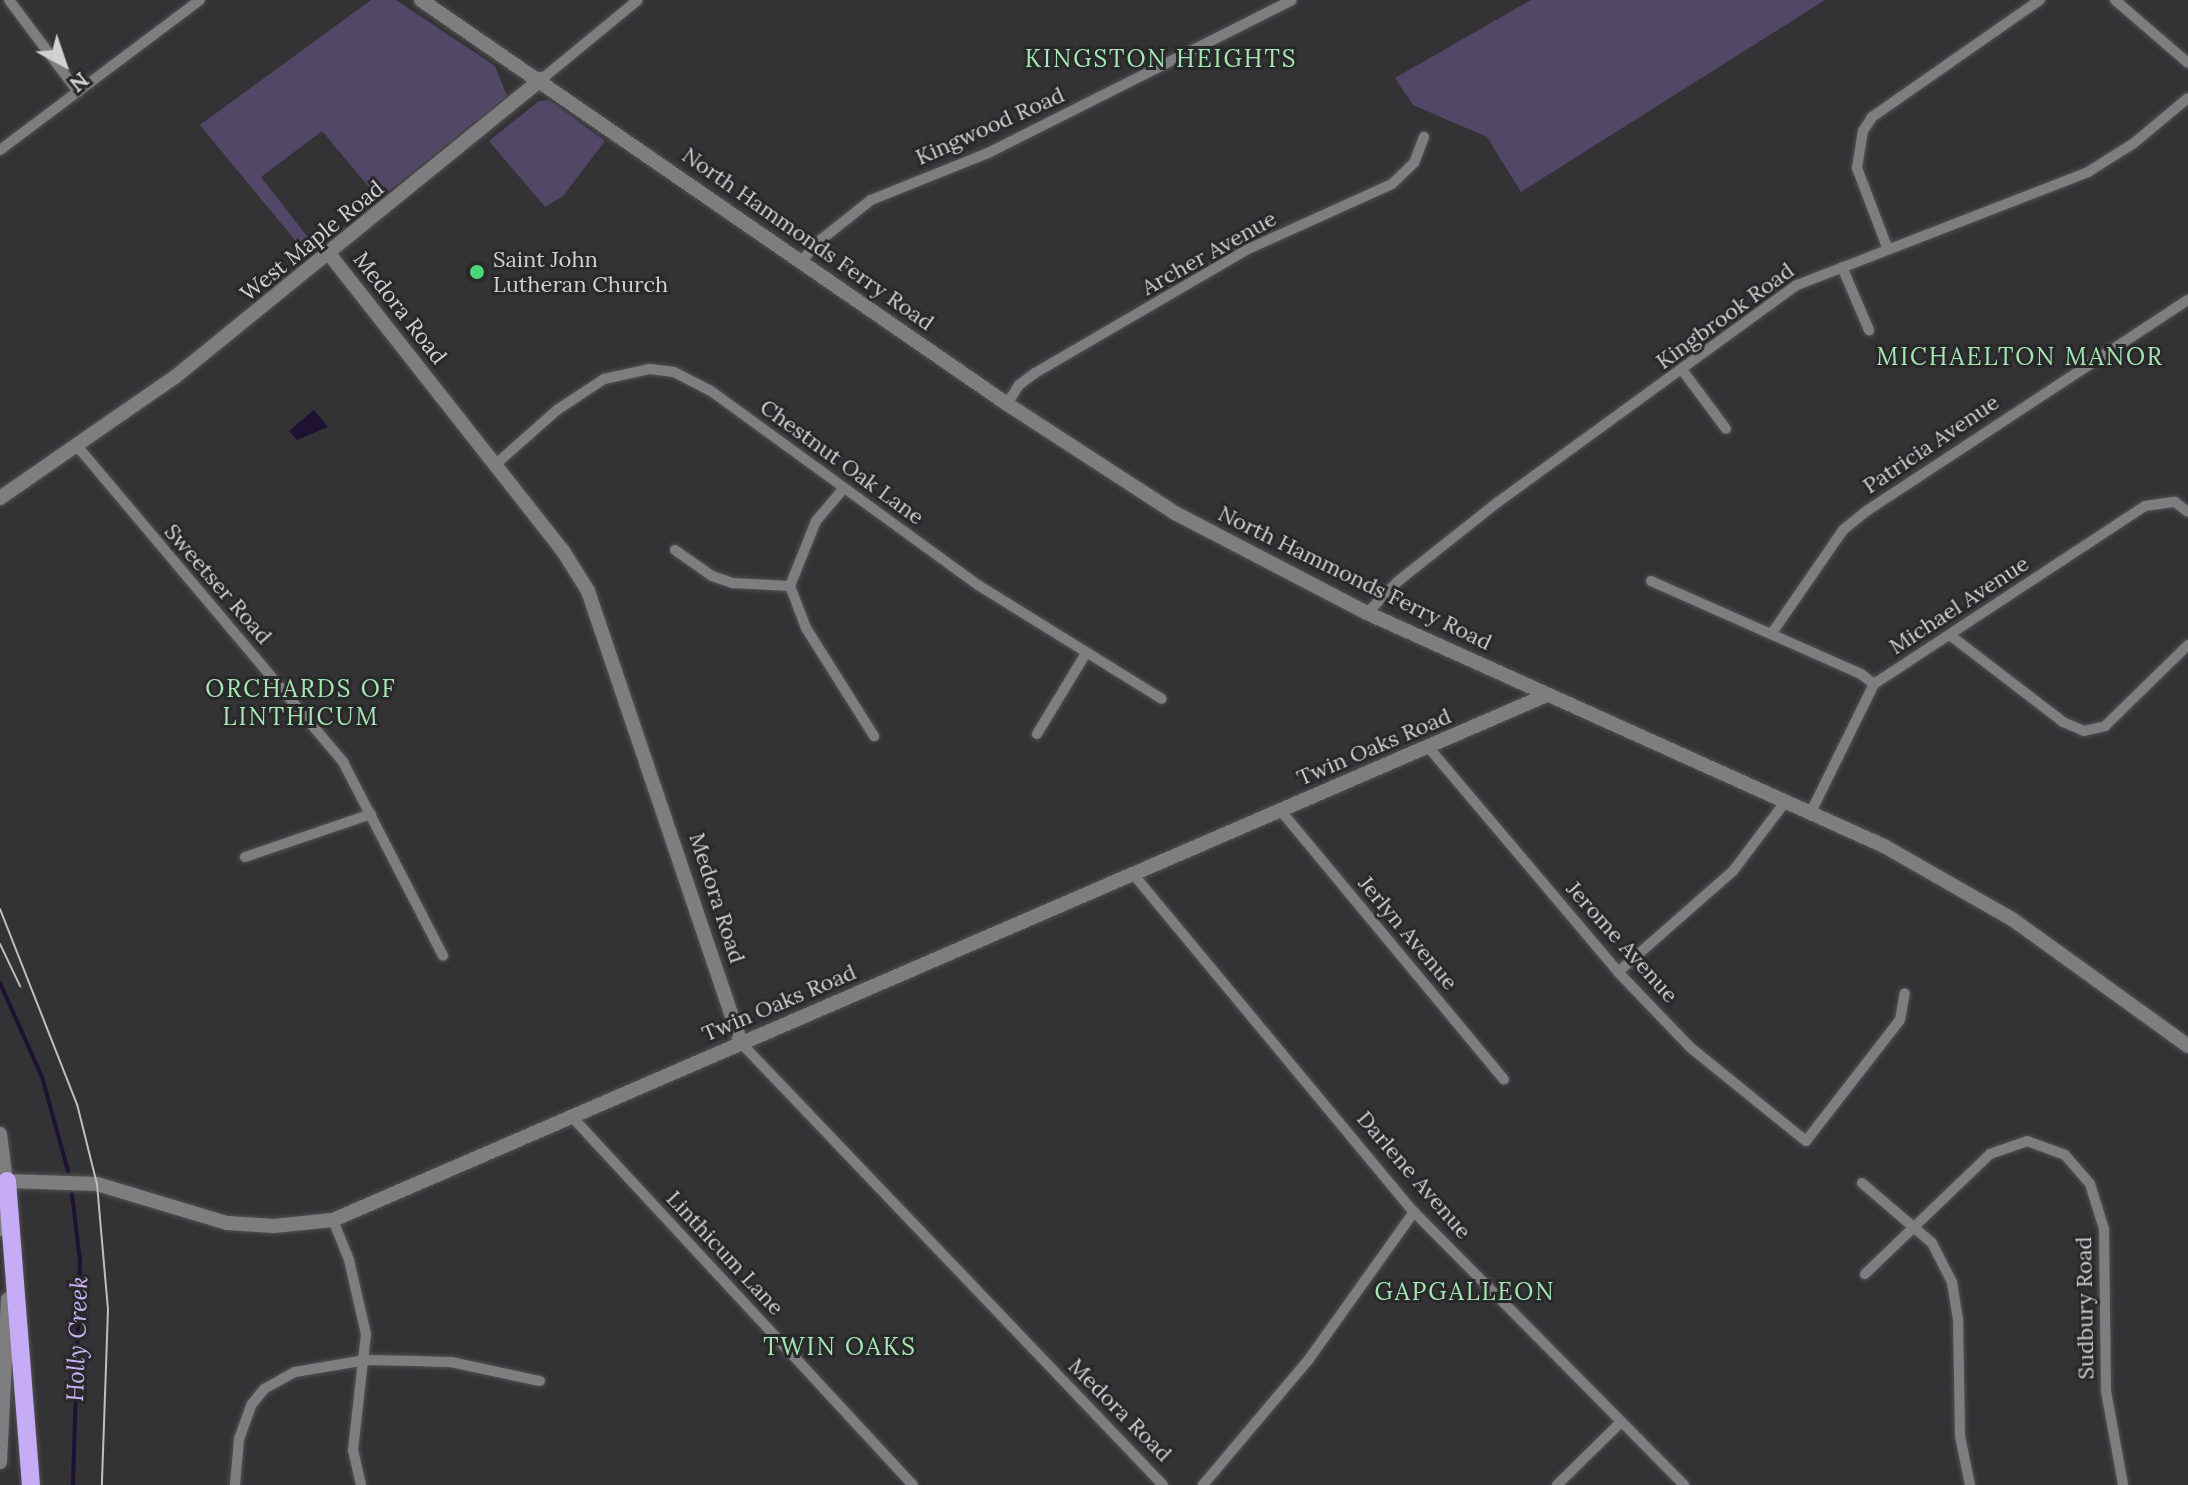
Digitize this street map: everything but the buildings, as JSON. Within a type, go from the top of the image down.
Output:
[{"type":"highway","points":[[3,1183],[31,1485]]},
{"type":"street","points":[[9,0],[78,92]]},
{"type":"street","points":[[0,150],[200,0]]},
{"type":"street","name":"North Hammonds Ferry Road","points":[[421,0],[542,79],[1007,404],[1230,545],[1367,613],[1811,812],[2012,919],[2188,1046]]},
{"type":"street","name":"West Maple Road","points":[[0,498],[78,447],[330,255],[638,0]]},
{"type":"street","name":"Kingwood Road","points":[[801,262],[818,242],[871,200],[977,159],[1292,0]]},
{"type":"street","points":[[1887,247],[1857,168],[1863,131],[1872,117],[2040,0]]},
{"type":"street","points":[[2115,0],[2188,63]]},
{"type":"street","name":"Kingbrook Road","points":[[1367,613],[1397,582],[1498,502],[1683,371],[1797,285],[1887,247],[2088,172],[2134,143],[2188,98]]},
{"type":"street","name":"Archer Avenue","points":[[1007,404],[1019,385],[1035,373],[1246,250],[1392,184],[1414,163],[1424,137]]},
{"type":"street","name":"Medora Road","points":[[330,255],[563,551],[596,607],[741,1043],[1163,1485]]},
{"type":"street","points":[[1842,267],[1869,330]]},
{"type":"street","name":"Patricia Avenue","points":[[1772,633],[1843,530],[1868,510],[2188,300]]},
{"type":"street","name":"Chestnut Oak Lane","points":[[496,464],[582,392],[604,379],[650,369],[674,372],[711,391],[978,585],[1162,699]]},
{"type":"street","points":[[1683,371],[1726,429]]},
{"type":"street","name":"Sweetser Road","points":[[78,447],[343,762],[443,956]]},
{"type":"street","points":[[844,488],[816,521],[790,586],[806,628],[874,736]]},
{"type":"street","name":"Michael Avenue","points":[[1874,684],[2145,506],[2175,502],[2188,512]]},
{"type":"street","points":[[675,550],[712,576],[732,583],[790,586]]},
{"type":"street","points":[[1651,581],[1772,633],[1874,684],[1811,812]]},
{"type":"street","points":[[1951,636],[2063,722],[2084,731],[2105,726],[2188,645]]},
{"type":"street","points":[[1037,734],[1086,653]]},
{"type":"street","name":"Twin Oaks Road","points":[[3,1183],[97,1184],[227,1223],[274,1226],[333,1220],[1547,695]]},
{"type":"street","name":"Jerome Avenue","points":[[1429,748],[1618,972],[1713,1070],[1806,1141],[1900,1020],[1905,993]]},
{"type":"street","points":[[1618,972],[1733,871],[1786,801]]},
{"type":"street","name":"Jerlyn Avenue","points":[[1281,811],[1504,1080]]},
{"type":"street","points":[[245,857],[371,814]]},
{"type":"street","name":"Darlene Avenue","points":[[1133,874],[1414,1212],[1684,1485]]},
{"type":"street","name":"Linthicum Lane","points":[[573,1118],[913,1485]]},
{"type":"street","points":[[0,1134],[9,1314],[0,1462]]},
{"type":"street","name":"Sudbury Road","points":[[1865,1274],[1990,1154],[2009,1143],[2045,1145],[2079,1170],[2090,1184],[2104,1229],[2106,1391],[2123,1485]]},
{"type":"street","points":[[0,1229],[3,1183]]},
{"type":"street","points":[[1862,1183],[1915,1226],[1942,1259],[1957,1300],[1960,1436],[1970,1485]]},
{"type":"street","points":[[1203,1485],[1309,1359],[1414,1212]]},
{"type":"street","points":[[333,1220],[349,1260],[366,1334],[366,1360],[353,1450],[361,1485]]},
{"type":"street","points":[[235,1485],[239,1439],[264,1389],[295,1372],[366,1360],[451,1362],[540,1381]]},
{"type":"street","points":[[1557,1485],[1621,1422]]},
{"type":"shaded area","points":[[371,0],[396,0],[495,66],[507,96],[379,199],[322,131],[261,177],[317,249],[308,256],[200,125]]},
{"type":"shaded area","points":[[1531,0],[1825,0],[1521,192],[1487,137],[1413,105],[1395,78]]},
{"type":"shaded area","points":[[549,100],[605,141],[563,196],[545,207],[489,141],[539,101]]},
{"type":"shaded area","points":[[314,410],[328,427],[297,440],[289,431]]},
{"type":"waterway","name":"Holly Creek","points":[[0,983],[42,1077],[68,1171]]},
{"type":"waterway","name":"Holly Creek","points":[[72,1194],[80,1261],[73,1485]]},
{"type":"tram line","points":[[0,909],[77,1104],[97,1184],[108,1309],[102,1485]]},
{"type":"tram line","points":[[0,944],[20,986]]},
{"type":"place","name":"Saint John Lutheran Church","points":[[477,272]]},
{"type":"district","name":"KINGSTON HEIGHTS","points":[[1161,59]]},
{"type":"district","name":"MICHAELTON MANOR","points":[[2020,357]]},
{"type":"district","name":"ORCHARDS OF LINTHICUM","points":[[301,703]]},
{"type":"district","name":"GAPGALLEON","points":[[1465,1292]]},
{"type":"district","name":"TWIN OAKS","points":[[840,1347]]}]
